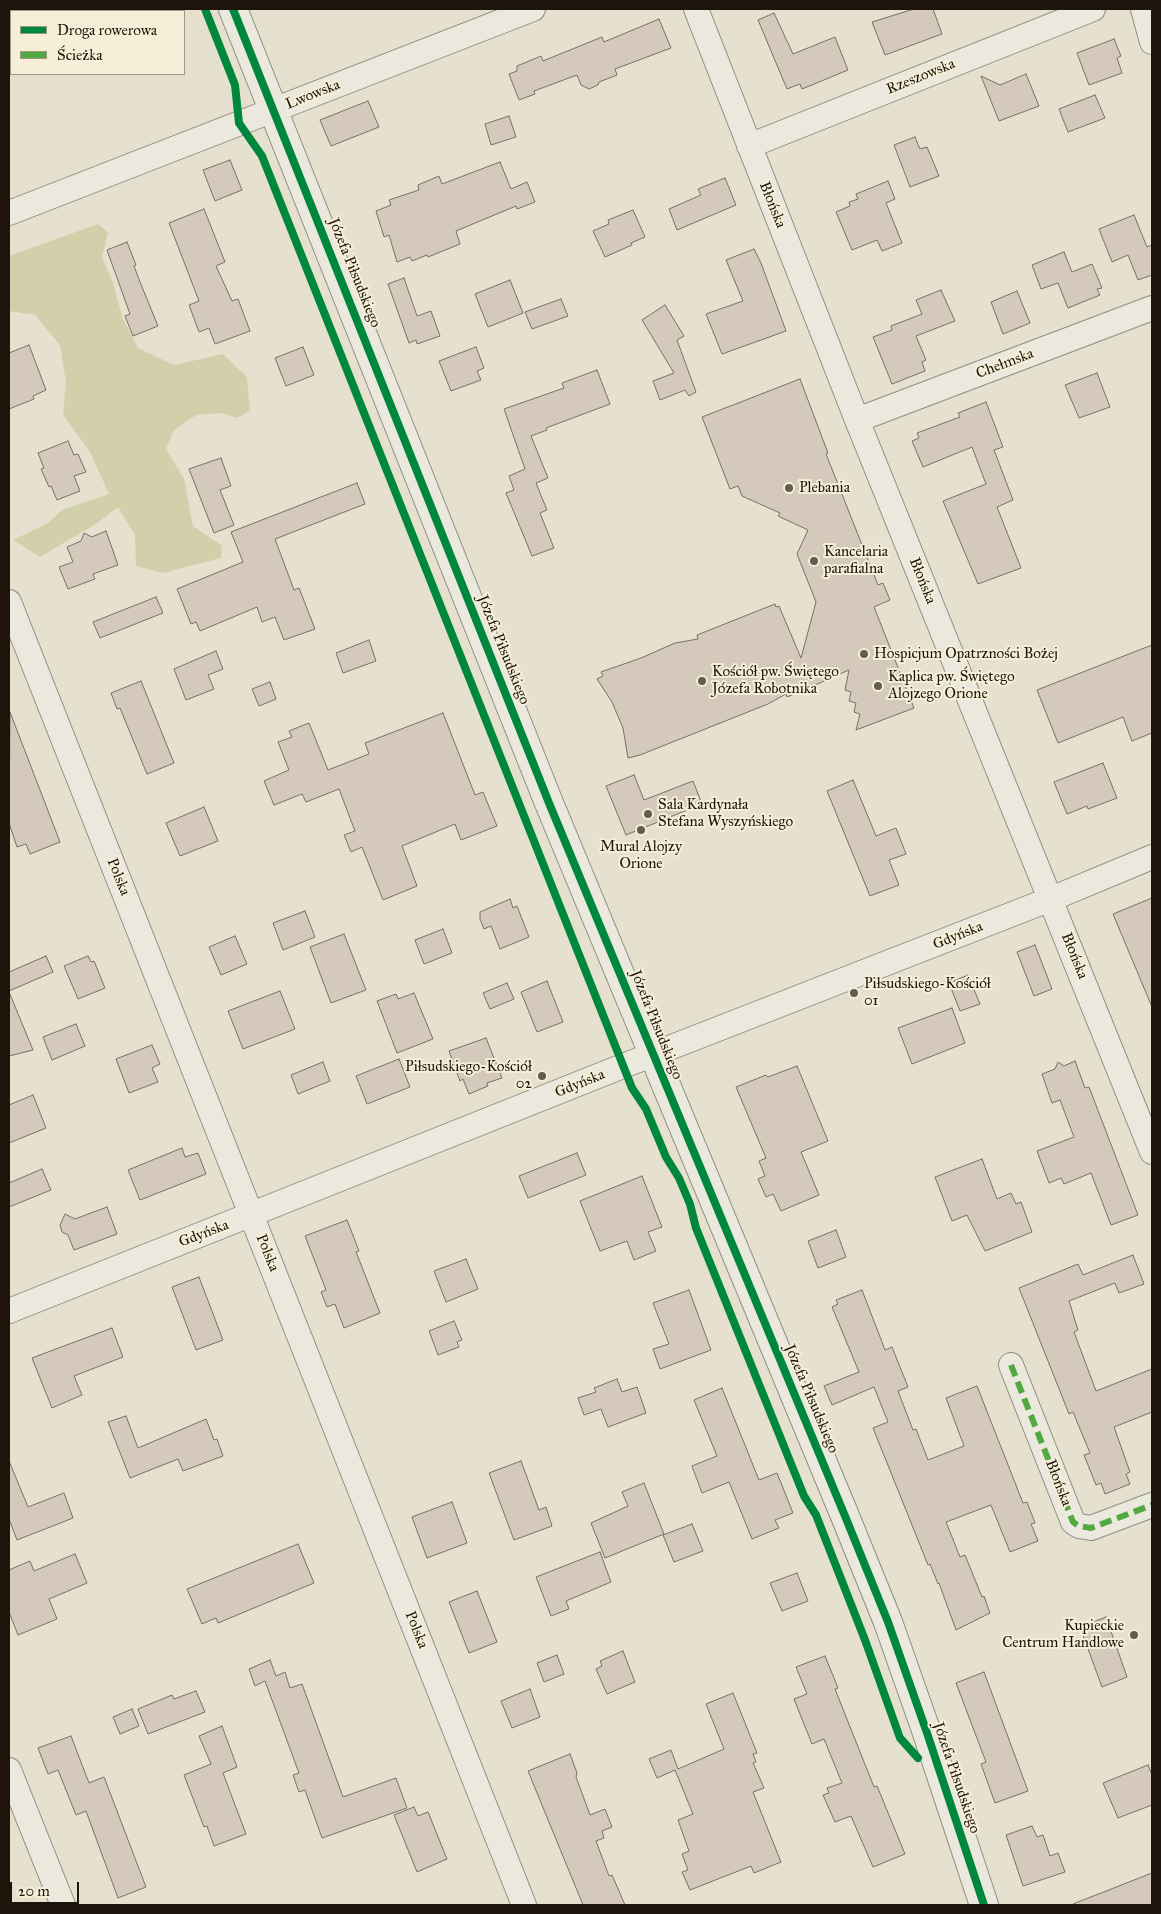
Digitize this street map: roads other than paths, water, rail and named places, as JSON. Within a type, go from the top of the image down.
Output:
[{"type":"street","name":"Józefa Piłsudskiego","points":[[234,9],[535,768],[585,884],[653,1055],[846,1516],[888,1622],[984,1905]]},
{"type":"street","name":"Lwowska","points":[[9,213],[533,9]]},
{"type":"street","name":"Błońska","points":[[696,9],[857,420],[1152,1152]]},
{"type":"street","name":"Rzeszowska","points":[[749,146],[1092,9]]},
{"type":"street","points":[[1143,9],[1152,42]]},
{"type":"street","name":"Chełmska","points":[[857,420],[1152,308]]},
{"type":"street","name":"Polska","points":[[9,602],[524,1905]]},
{"type":"street","name":"Gdyńska","points":[[9,1311],[653,1055],[1051,900],[1152,858]]},
{"type":"street","name":"Błońska","points":[[1011,1365],[1073,1522],[1079,1526],[1091,1528],[1152,1505]]},
{"type":"street","points":[[9,1770],[64,1905]]},
{"type":"place","name":"Plebania","points":[[789,488]]},
{"type":"place","name":"Kancelaria parafialna","points":[[814,561]]},
{"type":"place","name":"Hospicjum Opatrzności Bożej","points":[[864,654]]},
{"type":"place","name":"Kościół pw. Świętego Józefa Robotnika","points":[[702,681]]},
{"type":"place","name":"Kaplica pw. Świętego Alojzego Orione","points":[[878,686]]},
{"type":"place","name":"Sala Kardynała Stefana Wyszyńskiego","points":[[648,814]]},
{"type":"place","name":"Mural Alojzy Orione","points":[[641,830]]},
{"type":"place","name":"Piłsudskiego-Kościół 01","points":[[854,993]]},
{"type":"place","name":"Piłsudskiego-Kościół 02","points":[[542,1076]]},
{"type":"place","name":"Kupieckie Centrum Handlowe","points":[[1134,1635]]}]
